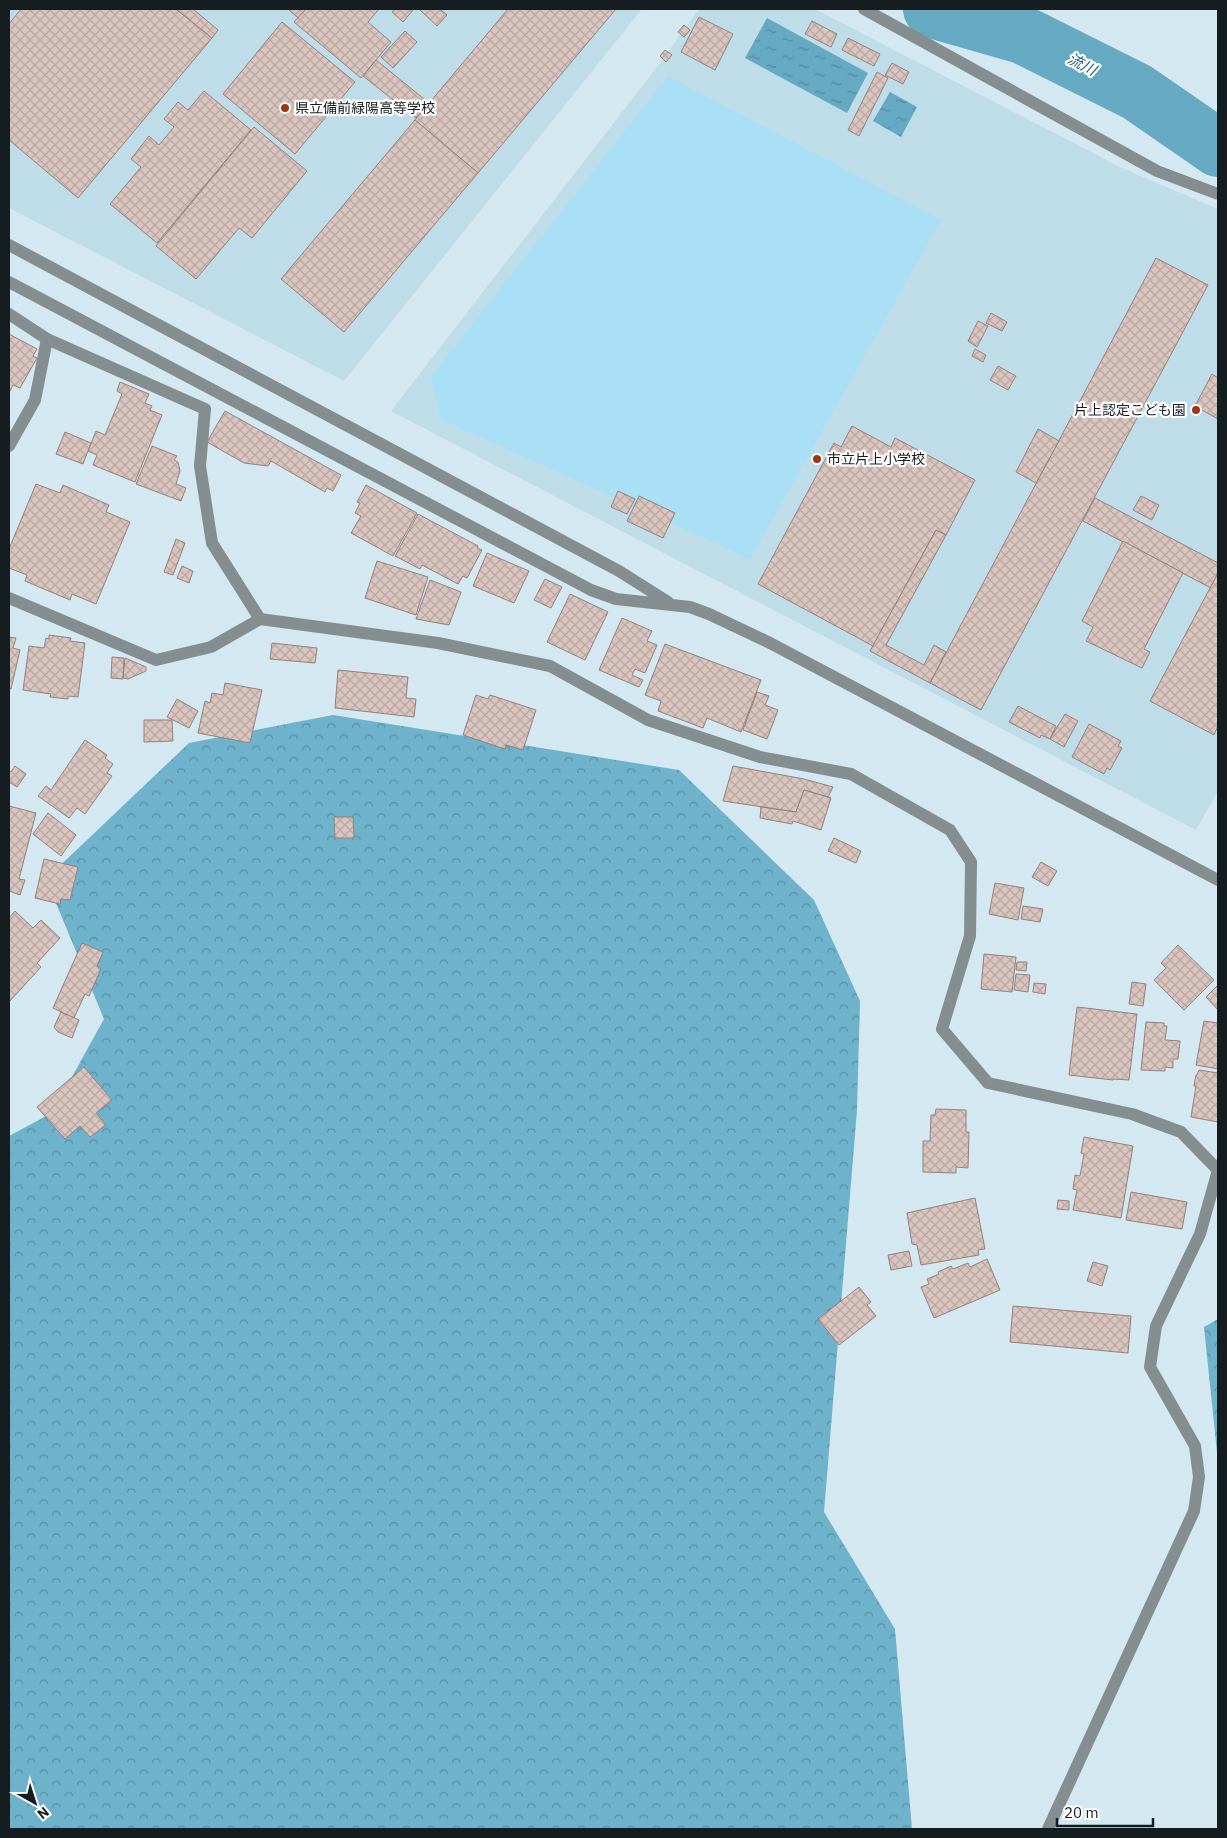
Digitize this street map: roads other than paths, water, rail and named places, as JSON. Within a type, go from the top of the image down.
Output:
[{"type":"street","points":[[864,9],[1157,171],[1218,194]]},
{"type":"street","points":[[9,245],[610,567],[670,603]]},
{"type":"street","points":[[9,282],[591,590],[616,598],[670,603],[690,607],[709,614],[770,643],[1217,877]]},
{"type":"street","points":[[9,314],[47,339],[205,409]]},
{"type":"street","points":[[9,446],[34,400],[47,339]]},
{"type":"street","points":[[205,409],[226,397]]},
{"type":"street","points":[[205,409],[200,466],[212,543],[260,619]]},
{"type":"street","points":[[9,598],[156,660],[211,646],[260,619],[438,643],[550,666],[648,720],[760,757],[851,774],[950,830],[971,862],[970,936],[942,1029],[988,1083],[1132,1114],[1181,1132],[1218,1169],[1200,1234],[1156,1326],[1150,1367],[1195,1446],[1199,1477],[1194,1511],[1048,1829]]},
{"type":"water","points":[[767,18],[868,73],[847,113],[745,58]]},
{"type":"water","points":[[890,92],[917,107],[901,137],[873,121]]},
{"type":"waterway","name":"流川","points":[[932,9],[1023,35],[1137,92],[1218,148]]},
{"type":"place","name":"県立備前緑陽高等学校","points":[[285,108]]},
{"type":"place","name":"片上認定こども園","points":[[1196,410]]},
{"type":"place","name":"市立片上小学校","points":[[817,459]]}]
